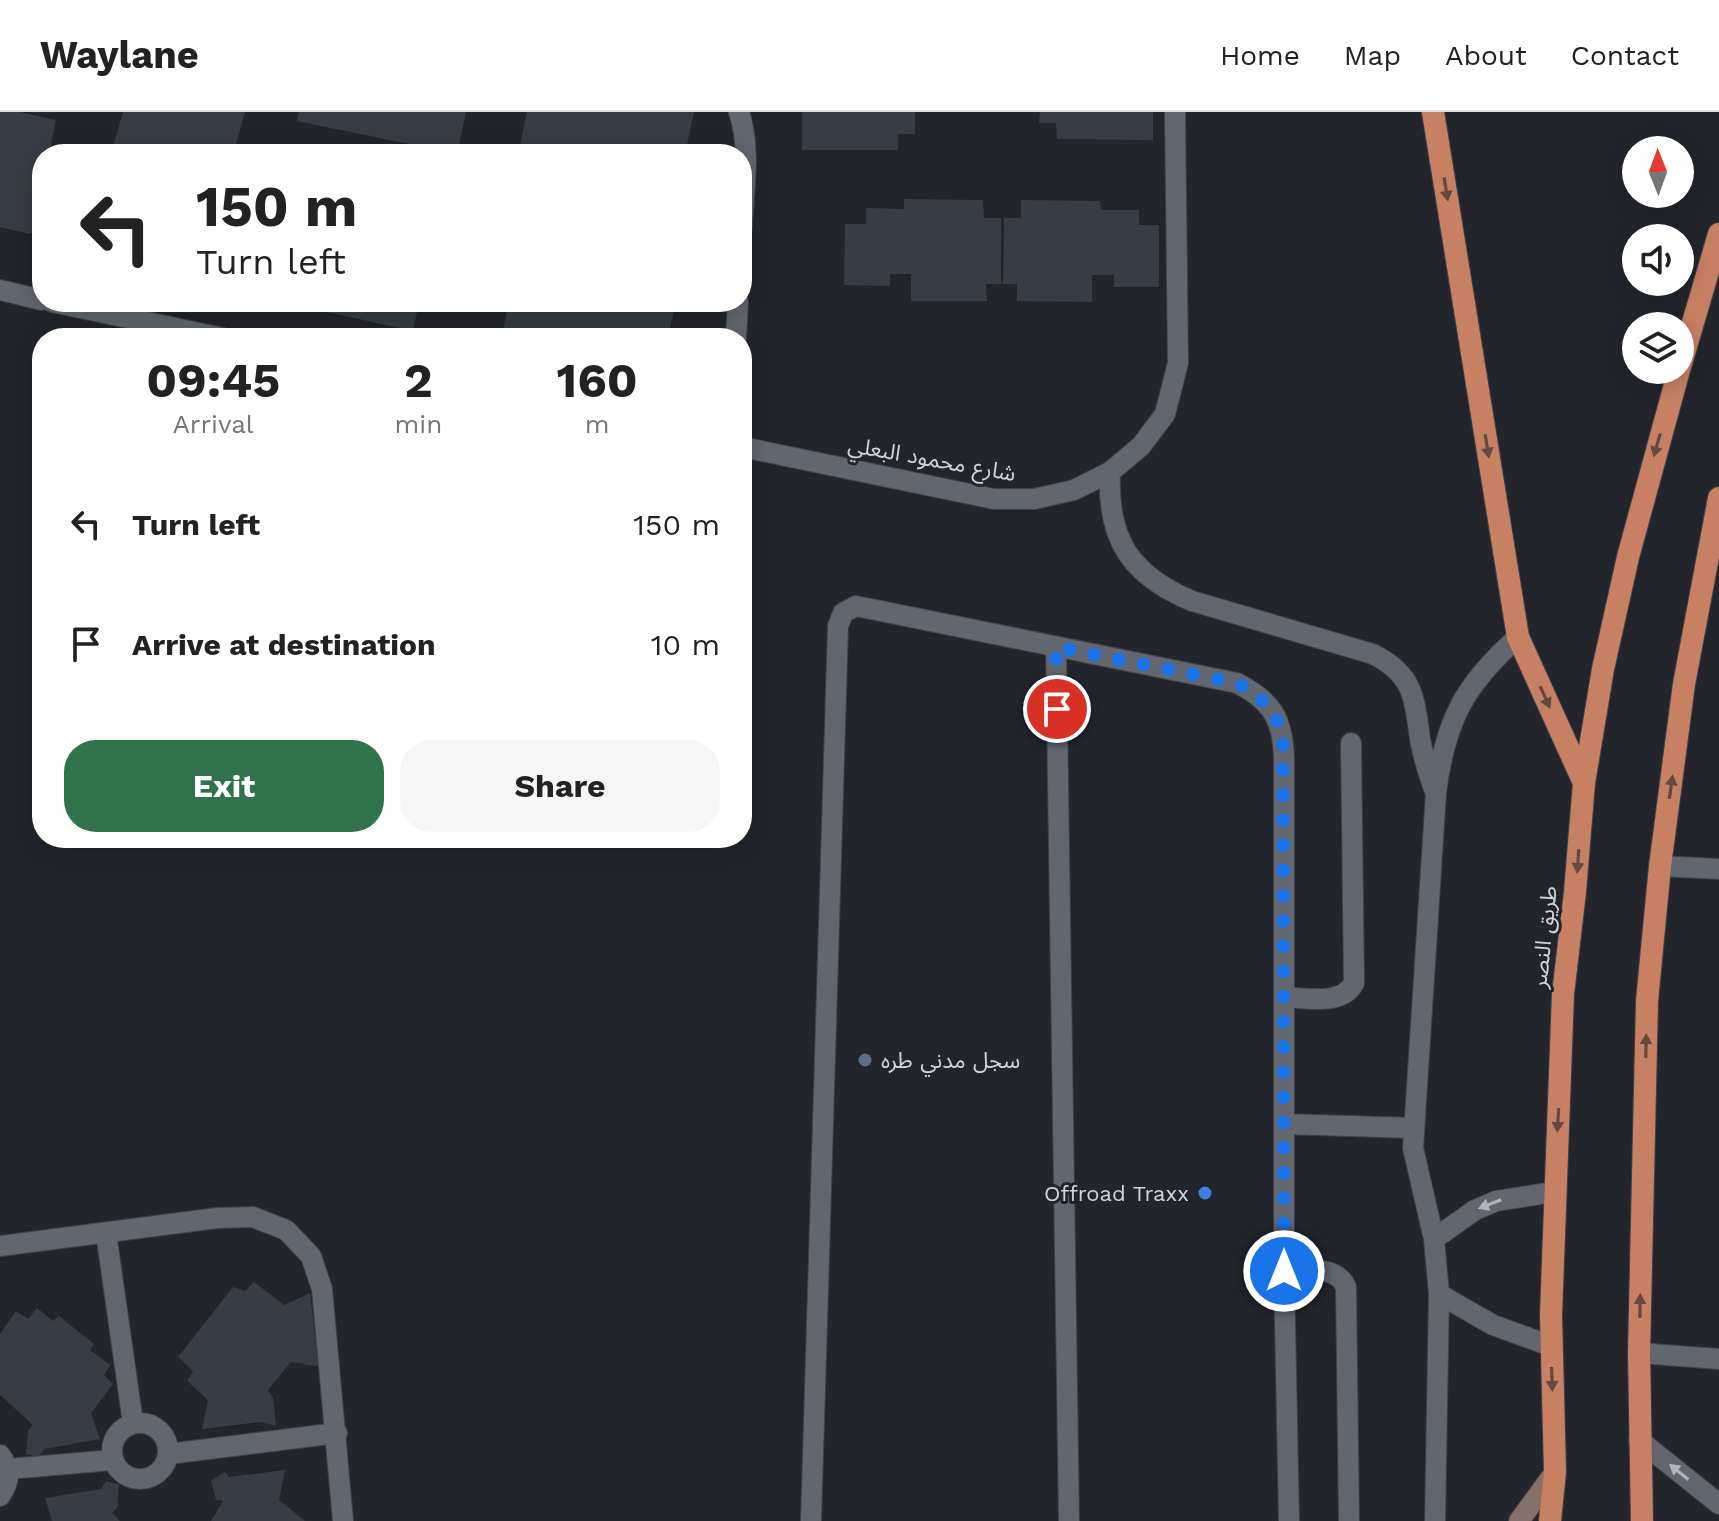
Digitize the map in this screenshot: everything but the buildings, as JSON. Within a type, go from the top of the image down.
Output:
[{"type":"highway","points":[[1433,112],[1518,637],[1584,783]]},
{"type":"highway","name":"طريق النصر","points":[[1694,320],[1719,234]]},
{"type":"highway","name":"طريق النصر","points":[[1550,1521],[1555,1472],[1551,1346],[1554,1192],[1563,994],[1584,783],[1603,669],[1628,557],[1676,384]]},
{"type":"highway","points":[[1642,1521],[1639,1353],[1647,1001],[1660,866],[1684,684],[1719,498]]},
{"type":"main road","points":[[1519,1521],[1555,1472]]},
{"type":"street","points":[[739,112],[746,144]]},
{"type":"street","name":"شارع محمود البعلي","points":[[752,449],[994,499],[1034,499],[1074,490],[1110,472],[1141,446],[1165,414],[1178,363],[1175,112]]},
{"type":"street","points":[[0,290],[32,298]]},
{"type":"street","points":[[100,312],[176,328]]},
{"type":"street","points":[[1110,472],[1109,500],[1120,540],[1143,574],[1166,590],[1192,601],[1373,654],[1399,671],[1416,702],[1424,757],[1436,793]]},
{"type":"street","points":[[811,1521],[838,626],[843,613],[856,606],[1237,683],[1258,694],[1274,712],[1283,734],[1284,759],[1284,1271],[1289,1521]]},
{"type":"street","points":[[1435,1521],[1439,1294],[1434,1239],[1417,1169],[1414,1128],[1436,793],[1440,757],[1449,727],[1468,690],[1491,661],[1518,637]]},
{"type":"street","points":[[1056,647],[1069,1521]]},
{"type":"street","points":[[1284,997],[1335,998],[1347,993],[1354,983],[1351,743]]},
{"type":"street","points":[[1660,866],[1719,869]]},
{"type":"street","points":[[1284,1124],[1414,1128]]},
{"type":"street","points":[[1434,1239],[1475,1210],[1496,1201],[1554,1192]]},
{"type":"street","points":[[0,1246],[217,1218],[253,1217],[286,1230],[311,1256],[322,1289],[343,1521]]},
{"type":"street","points":[[106,1233],[133,1423]]},
{"type":"street","points":[[1284,1271],[1328,1271],[1340,1276],[1346,1287],[1349,1521]]},
{"type":"street","points":[[1439,1294],[1493,1325],[1551,1346]]},
{"type":"street","points":[[1639,1353],[1719,1359]]},
{"type":"street","points":[[142,1422],[165,1436],[168,1454],[161,1470],[144,1479],[125,1475],[113,1460],[113,1441],[117,1433],[133,1423],[142,1422]]},
{"type":"street","points":[[168,1454],[337,1433]]},
{"type":"street","points":[[1639,1440],[1719,1504]]},
{"type":"street","points":[[0,1496],[6,1487],[4,1462],[113,1460]]},
{"type":"place","name":"سجل مدني طره","points":[[865,1060]]},
{"type":"place","name":"Offroad Traxx","points":[[1205,1193]]},
{"type":"route","points":[[1057,709],[1056,647],[1237,683],[1258,694],[1274,712],[1283,734],[1284,1271]]}]
